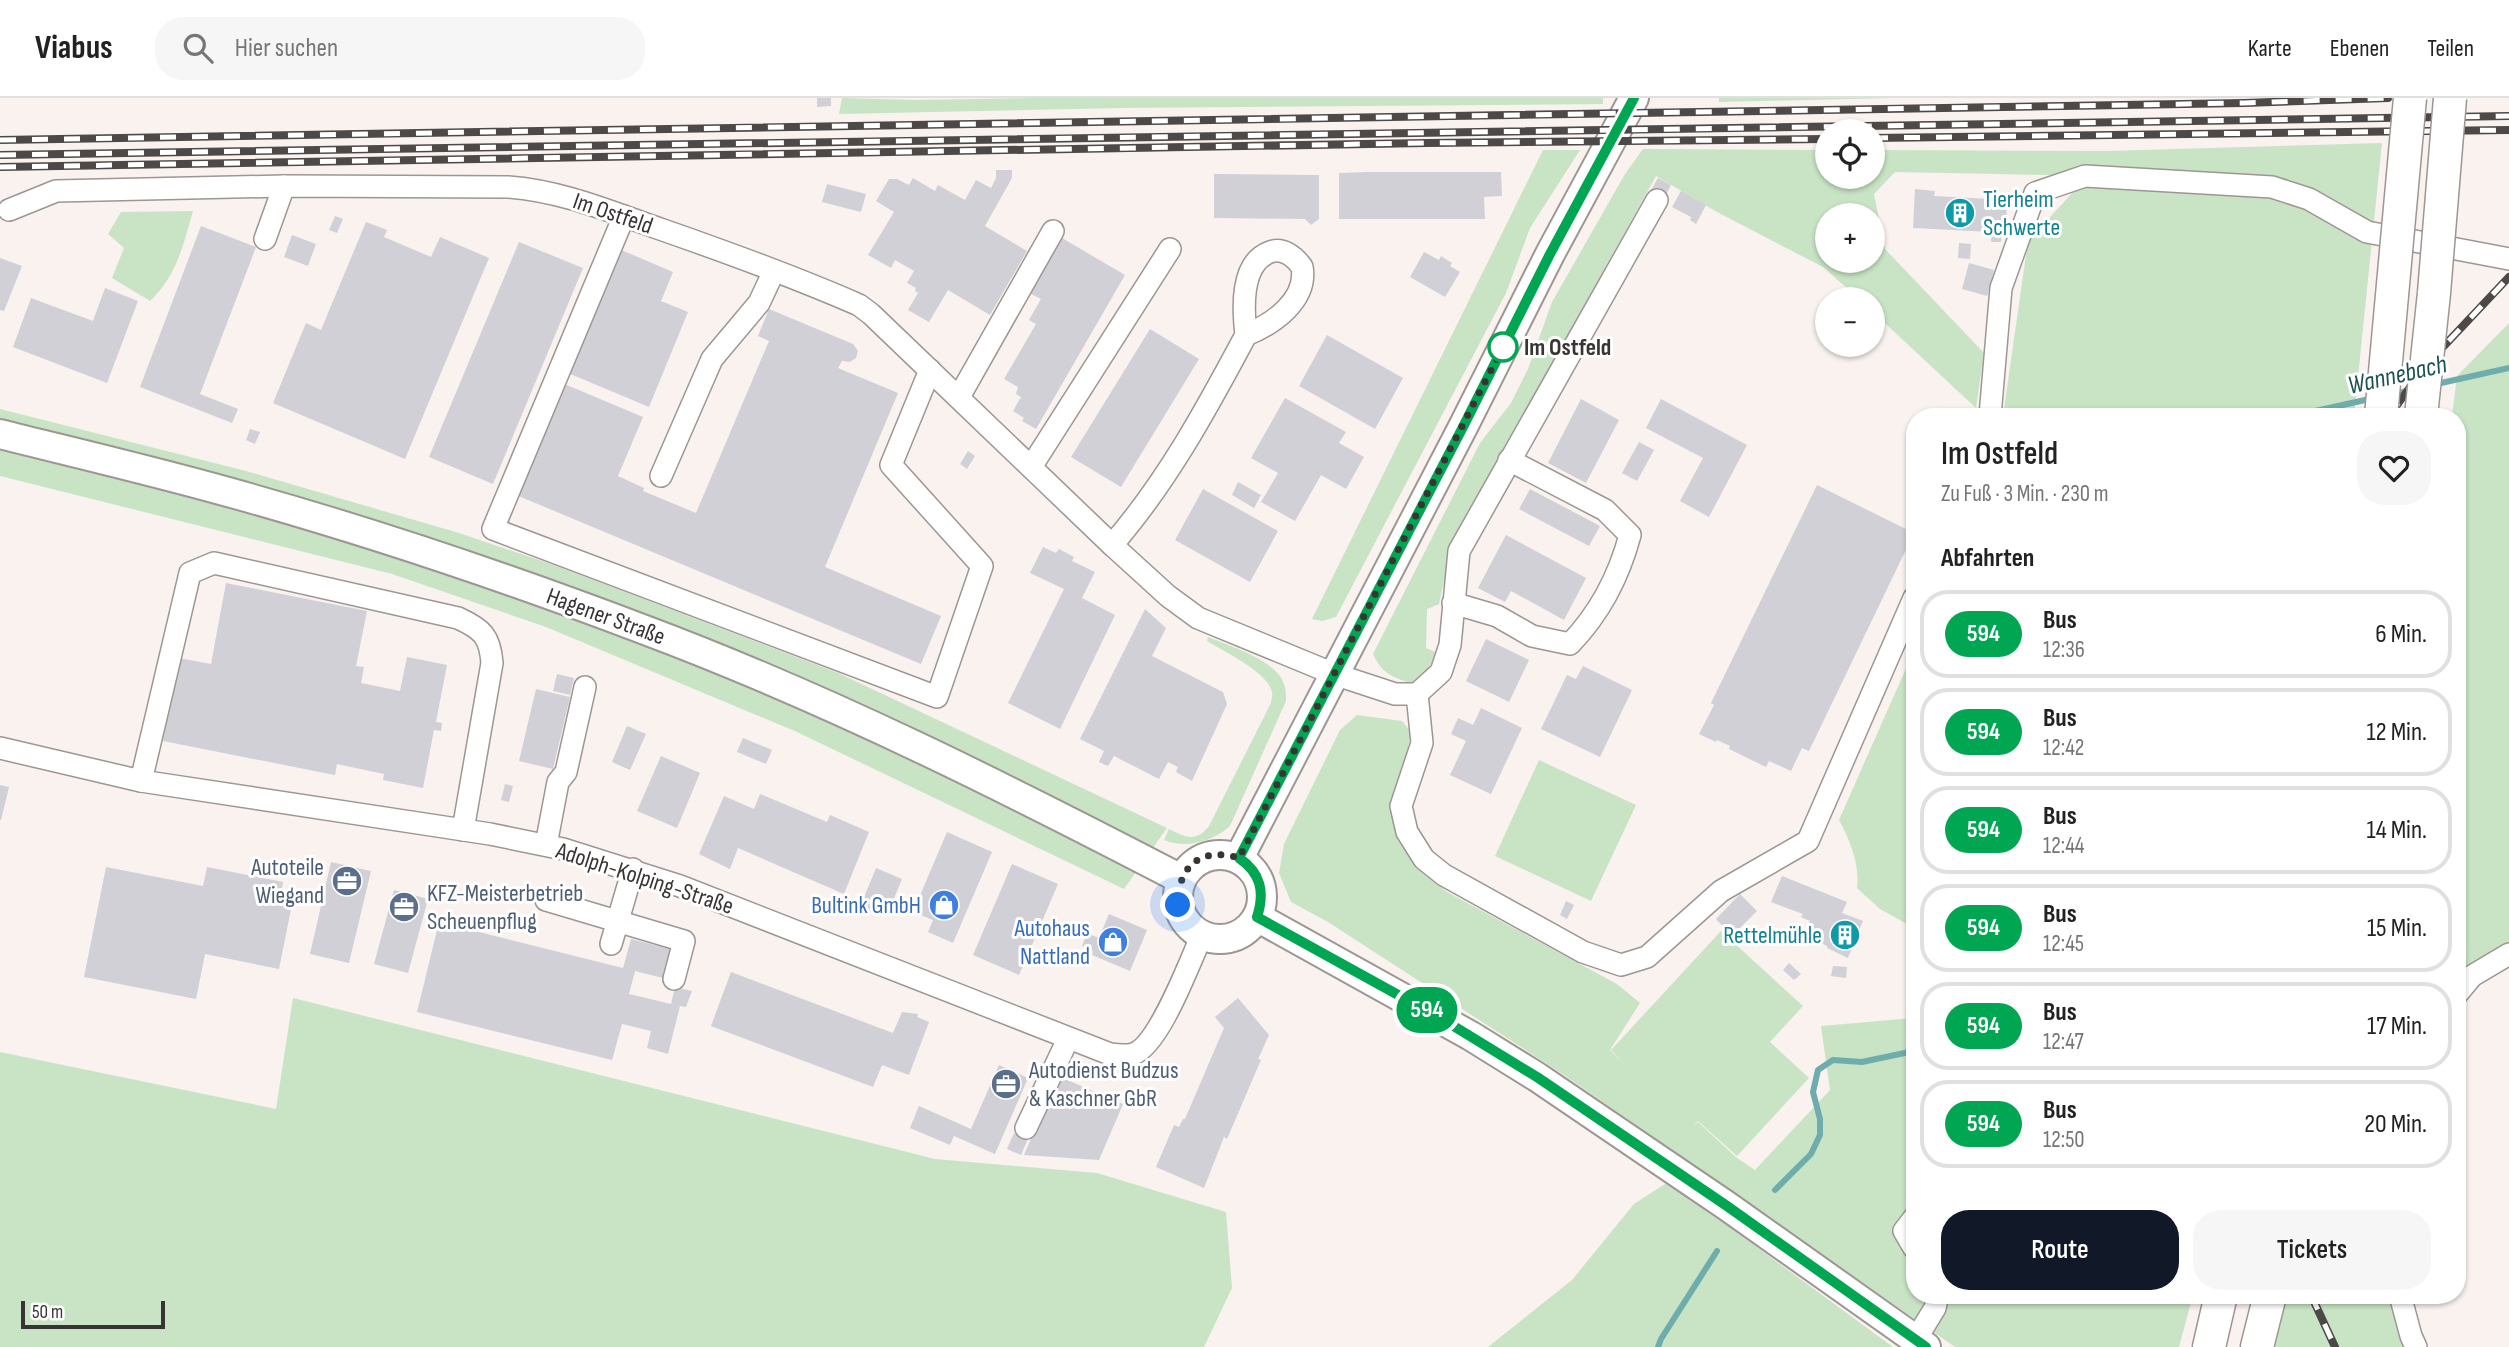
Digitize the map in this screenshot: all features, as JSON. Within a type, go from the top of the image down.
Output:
[{"type":"highway","points":[[2382,408],[2410,98]]},
{"type":"highway","points":[[2422,408],[2450,98]]},
{"type":"highway","points":[[2209,1347],[2219,1304]]},
{"type":"highway","points":[[2257,1347],[2268,1304]]},
{"type":"main road","points":[[1239,858],[1550,254],[1634,98]]},
{"type":"main road","name":"Hagener Straße","points":[[0,435],[145,470],[326,521],[488,573],[648,631],[811,699],[953,763],[1181,879]]},
{"type":"main road","points":[[1226,854],[1239,858],[1253,870],[1261,887],[1262,903],[1257,917],[1250,927],[1227,939],[1202,935],[1182,918],[1177,892],[1181,879],[1188,867],[1199,859],[1226,854]]},
{"type":"main road","points":[[1257,917],[1471,1036],[1727,1206],[1922,1345]]},
{"type":"street","points":[[1991,408],[2001,288],[2035,193],[2085,176],[2272,187],[2309,199],[2367,232],[2509,260]]},
{"type":"street","name":"Im Ostfeld","points":[[9,210],[56,191],[284,186],[529,189],[572,197],[859,305],[1112,545],[1194,616],[1334,674],[1395,694],[1417,694]]},
{"type":"street","points":[[265,239],[284,186]]},
{"type":"street","points":[[1657,200],[1459,551],[1450,645],[1441,672],[1417,694],[1422,743],[1401,806],[1407,832],[1424,859],[1444,875],[1583,951],[1621,965],[1647,957],[1721,891],[1808,841],[1906,616]]},
{"type":"street","points":[[624,216],[492,529],[937,697],[982,566],[891,465],[930,370]]},
{"type":"street","points":[[959,397],[1053,231]]},
{"type":"street","points":[[1031,467],[1170,249]]},
{"type":"street","points":[[661,476],[712,359],[760,303],[774,271]]},
{"type":"street","points":[[1112,545],[1137,516],[1164,477],[1203,414],[1246,335]]},
{"type":"street","points":[[1453,603],[1497,617],[1532,636],[1570,644],[1590,624],[1622,564],[1630,535],[1605,510],[1509,460]]},
{"type":"street","points":[[141,781],[190,573],[214,563],[458,618],[480,631],[491,649],[492,673],[463,830]]},
{"type":"street","points":[[546,845],[558,782],[566,772],[585,687]]},
{"type":"street","name":"Adolph-Kolping-Straße","points":[[0,748],[141,781],[546,845],[632,869],[952,990],[1110,1054],[1132,1054],[1146,1045],[1164,1018],[1202,935]]},
{"type":"street","points":[[611,944],[632,869]]},
{"type":"street","points":[[546,900],[684,941],[674,979]]},
{"type":"street","points":[[2466,983],[2472,976],[2509,954]]},
{"type":"street","points":[[1026,1128],[1068,1039]]},
{"type":"street","points":[[1922,1345],[1936,1304]]},
{"type":"street","points":[[2402,1304],[2416,1347]]},
{"type":"green space","points":[[842,98],[1603,98],[1603,104],[1120,108],[839,114]]},
{"type":"green space","points":[[1719,98],[1892,98],[1719,102]]},
{"type":"green space","points":[[2382,143],[2355,408],[2004,408],[2028,241],[2096,167],[2051,175],[1895,172],[1885,182],[1885,150],[2107,151]]},
{"type":"green space","points":[[1643,149],[1815,150],[1815,189],[1879,189],[1874,194],[1876,203],[1815,203],[1815,263],[1717,212],[1656,176],[1468,515],[1450,553],[1439,604],[1427,609],[1426,648],[1435,652],[1429,667],[1411,683],[1393,676],[1380,666],[1373,654],[1480,443],[1511,403],[1528,369],[1552,302],[1625,174]]},
{"type":"green space","points":[[1543,150],[1580,150],[1530,228],[1506,293],[1336,617],[1322,621],[1312,619]]},
{"type":"green space","points":[[193,211],[173,270],[150,301],[112,278],[124,248],[108,234],[121,212]]},
{"type":"green space","points":[[1885,249],[1984,353],[1976,408],[1885,323],[1885,287],[1846,287],[1830,273],[1885,273]]},
{"type":"green space","points":[[2509,323],[2509,952],[2466,986],[2466,408],[2453,408],[2457,376]]},
{"type":"green space","points":[[0,409],[246,471],[459,533],[557,566],[838,673],[1167,828],[1124,889],[797,732],[546,627],[392,574],[0,476]]},
{"type":"green space","points":[[1208,637],[1251,655],[1272,668],[1284,684],[1286,701],[1230,826],[1207,840],[1190,844],[1172,843],[1164,840],[1169,829],[1195,837],[1209,826],[1271,703],[1272,692],[1269,684],[1244,663],[1207,641]]},
{"type":"green space","points":[[1906,669],[1906,924],[1880,909],[1857,888],[1853,853],[1839,820]]},
{"type":"green space","points":[[1357,715],[1402,721],[1411,732],[1394,820],[1398,841],[1416,867],[1447,892],[1617,984],[1640,1003],[1610,1050],[1627,1067],[1611,1050],[1721,931],[1803,1006],[1770,1042],[1809,1078],[1737,1156],[1698,1121],[1693,1127],[1698,1122],[1737,1158],[1755,1170],[1830,1090],[1821,1026],[1906,1019],[1906,1304],[2191,1304],[2179,1347],[1955,1347],[1564,1075],[1328,922],[1291,902],[1279,873],[1284,844],[1340,730]]},
{"type":"green space","points":[[1539,760],[1636,805],[1591,901],[1495,856]]},
{"type":"green space","points":[[293,998],[935,1159],[1097,1173],[1226,1212],[1232,1288],[1204,1347],[0,1347],[0,1052],[276,1109]]},
{"type":"green space","points":[[1668,1182],[1893,1347],[1488,1347],[1572,1280],[1634,1204]]},
{"type":"green space","points":[[2284,1304],[2394,1304],[2404,1347],[2274,1347]]},
{"type":"building","points":[[817,98],[831,98],[831,106],[817,107]]},
{"type":"building","points":[[996,170],[1012,170],[1012,178],[985,226],[1027,251],[990,315],[948,290],[929,322],[908,310],[918,293],[916,288],[907,283],[914,271],[895,260],[891,268],[868,255],[894,212],[876,201],[889,179],[897,179],[909,185],[913,178],[935,191],[938,185],[965,200],[976,180],[991,188],[996,178]]},
{"type":"building","points":[[1501,172],[1502,196],[1484,197],[1485,219],[1339,219],[1339,173]]},
{"type":"building","points":[[1214,174],[1319,175],[1319,219],[1311,225],[1305,219],[1214,218]]},
{"type":"building","points":[[1658,178],[1671,185],[1663,200],[1650,192]]},
{"type":"building","points":[[827,184],[866,194],[861,212],[822,202]]},
{"type":"building","name":"Tierheim Schwerte","points":[[1915,189],[1935,191],[1934,196],[2007,200],[2006,226],[2002,226],[2001,242],[1991,242],[1992,232],[1913,228]]},
{"type":"building","points":[[1681,191],[1706,205],[1696,224],[1690,220],[1691,217],[1672,207]]},
{"type":"building","points":[[335,216],[343,219],[337,233],[329,230]]},
{"type":"building","points":[[366,222],[387,230],[384,237],[431,257],[440,237],[489,258],[405,459],[273,403],[306,323],[321,330]]},
{"type":"building","points":[[201,226],[256,247],[200,394],[238,409],[232,423],[140,387]]},
{"type":"building","points":[[292,235],[316,244],[308,266],[284,257]]},
{"type":"building","points":[[1062,238],[1125,275],[1036,429],[1022,421],[1024,418],[1013,411],[1021,397],[1016,394],[1018,387],[1004,379],[1036,324],[1029,320],[1041,299],[1029,293]]},
{"type":"building","points":[[519,242],[583,268],[493,484],[429,457]]},
{"type":"building","points":[[1959,243],[1971,244],[1970,259],[1958,258]]},
{"type":"building","points":[[619,249],[673,272],[661,301],[688,312],[649,407],[568,373]]},
{"type":"building","points":[[1424,252],[1439,260],[1441,256],[1460,272],[1445,297],[1410,277]]},
{"type":"building","points":[[0,258],[22,266],[4,311],[0,310]]},
{"type":"building","points":[[1969,263],[1994,270],[1987,296],[1962,289]]},
{"type":"building","points":[[105,288],[138,301],[107,383],[13,347],[31,298],[93,321]]},
{"type":"building","points":[[769,309],[853,344],[858,351],[856,358],[850,362],[842,361],[838,368],[898,393],[825,567],[941,616],[921,664],[516,495],[562,383],[643,417],[618,476],[644,488],[643,491],[696,513],[769,341],[758,336]]},
{"type":"building","points":[[1150,329],[1199,359],[1121,487],[1071,457]]},
{"type":"building","points":[[1327,335],[1403,378],[1375,429],[1299,386]]},
{"type":"building","points":[[1285,398],[1346,432],[1339,443],[1364,457],[1346,489],[1321,475],[1295,521],[1261,502],[1278,473],[1251,458]]},
{"type":"building","points":[[1581,399],[1619,420],[1586,483],[1548,463]]},
{"type":"building","points":[[1661,399],[1747,445],[1709,517],[1680,501],[1703,458],[1646,428]]},
{"type":"building","points":[[250,429],[260,432],[255,444],[246,440]]},
{"type":"building","points":[[1639,442],[1654,450],[1637,481],[1622,473]]},
{"type":"building","points":[[968,451],[975,456],[967,469],[960,464]]},
{"type":"building","points":[[1238,482],[1261,495],[1254,508],[1232,495]]},
{"type":"building","points":[[1817,485],[1906,529],[1906,550],[1809,751],[1802,748],[1791,771],[1769,761],[1766,767],[1729,749],[1730,746],[1699,734],[1714,705],[1711,703]]},
{"type":"building","points":[[1203,489],[1278,531],[1250,582],[1175,540]]},
{"type":"building","points":[[1530,489],[1600,526],[1589,546],[1519,509]]},
{"type":"building","points":[[1506,535],[1586,578],[1564,620],[1511,591],[1505,602],[1478,588]]},
{"type":"building","points":[[1043,547],[1056,553],[1059,549],[1074,557],[1072,561],[1095,572],[1082,598],[1115,615],[1060,729],[1008,703],[1064,589],[1030,573]]},
{"type":"building","points":[[226,583],[367,611],[356,666],[364,667],[361,683],[400,691],[407,657],[447,665],[436,722],[442,723],[441,731],[434,730],[423,788],[383,780],[384,774],[337,764],[335,775],[163,741],[179,658],[211,664]]},
{"type":"building","points":[[1145,609],[1166,628],[1152,656],[1223,692],[1227,704],[1192,781],[1176,772],[1178,767],[1168,762],[1159,779],[1114,756],[1108,766],[1099,762],[1104,751],[1080,739]]},
{"type":"building","points":[[1486,639],[1529,660],[1509,702],[1466,681]]},
{"type":"building","points":[[1583,666],[1632,690],[1600,757],[1541,729],[1567,675],[1576,679]]},
{"type":"building","points":[[557,674],[574,678],[570,695],[553,691]]},
{"type":"building","points":[[536,689],[570,697],[553,769],[519,761]]},
{"type":"building","points":[[1481,708],[1522,728],[1491,794],[1450,775],[1466,741],[1451,734],[1458,718],[1473,725]]},
{"type":"building","points":[[627,726],[646,734],[630,770],[612,762]]},
{"type":"building","points":[[743,738],[772,750],[766,764],[737,752]]},
{"type":"building","points":[[661,756],[700,773],[677,828],[637,811]]},
{"type":"building","points":[[505,784],[513,786],[509,802],[501,800]]},
{"type":"building","points":[[0,785],[9,787],[1,820],[0,820]]},
{"type":"building","points":[[760,794],[827,822],[830,815],[869,832],[844,894],[738,848],[730,869],[699,854],[724,796],[754,809]]},
{"type":"building","points":[[947,832],[992,852],[953,943],[928,932],[933,920],[913,912]]},
{"type":"building","points":[[331,862],[371,871],[349,963],[310,954]]},
{"type":"building","points":[[1012,864],[1058,884],[1019,975],[973,955]]},
{"type":"building","points":[[106,867],[203,886],[207,867],[283,882],[279,902],[292,904],[279,969],[205,954],[196,999],[84,977]]},
{"type":"building","points":[[876,868],[902,879],[890,908],[877,903],[873,913],[860,907]]},
{"type":"building","points":[[1782,876],[1847,902],[1842,913],[1863,921],[1848,958],[1804,936],[1810,921],[1801,917],[1803,914],[1771,902]]},
{"type":"building","points":[[394,890],[428,899],[408,973],[374,964]]},
{"type":"building","points":[[1740,894],[1757,911],[1732,936],[1716,919]]},
{"type":"building","points":[[1566,901],[1574,905],[1567,919],[1560,915]]},
{"type":"building","name":"Autohaus Nattland","points":[[1109,914],[1147,930],[1130,971],[1092,955],[1093,951],[1082,946],[1087,933],[1099,938]]},
{"type":"building","points":[[439,922],[623,968],[631,939],[670,949],[663,978],[635,971],[629,994],[671,1004],[675,987],[692,991],[686,1007],[680,1006],[668,1054],[647,1048],[651,1031],[622,1024],[612,1060],[417,1012]]},
{"type":"building","points":[[1789,963],[1801,974],[1794,980],[1783,970]]},
{"type":"building","points":[[1833,966],[1847,967],[1846,978],[1831,976]]},
{"type":"building","points":[[731,972],[893,1033],[902,1012],[918,1014],[917,1017],[929,1022],[909,1075],[882,1065],[873,1087],[711,1026]]},
{"type":"building","points":[[1238,998],[1269,1035],[1258,1059],[1261,1060],[1227,1139],[1224,1137],[1204,1188],[1156,1167],[1174,1125],[1179,1127],[1185,1119],[1224,1028],[1215,1017]]},
{"type":"building","points":[[999,1065],[1028,1078],[995,1154],[954,1136],[950,1145],[910,1128],[919,1106],[971,1129]]},
{"type":"building","points":[[1058,1076],[1123,1104],[1099,1160],[1024,1155]]},
{"type":"building","points":[[1014,1133],[1028,1139],[1021,1155],[1007,1149]]},
{"type":"waterway","name":"Wannebach","points":[[2432,385],[2509,368]]},
{"type":"waterway","name":"Wannebach","points":[[2391,395],[2415,389]]},
{"type":"waterway","name":"Wannebach","points":[[2329,408],[2374,398]]},
{"type":"waterway","name":"Wannebach","points":[[1775,1190],[1811,1154],[1820,1135],[1820,1119],[1813,1092],[1818,1070],[1833,1060],[1862,1062],[1906,1053]]},
{"type":"waterway","name":"Wannebach","points":[[1658,1347],[1717,1251]]},
{"type":"railway","points":[[0,140],[2244,103],[2388,98]]},
{"type":"railway","points":[[0,155],[2509,116]]},
{"type":"railway","points":[[1885,138],[2509,130]]},
{"type":"railway","points":[[0,167],[1815,139]]},
{"type":"railway","points":[[2395,408],[2427,364],[2509,277]]},
{"type":"railway","points":[[2315,1304],[2335,1347]]},
{"type":"bus line","name":"594","points":[[1634,98],[1550,254],[1239,858],[1253,870],[1261,887],[1262,903],[1257,917],[1351,967],[1537,1077],[1727,1206],[1926,1347]]},
{"type":"place","name":"Tierheim Schwerte","points":[[1960,213]]},
{"type":"place","name":"Im Ostfeld","points":[[1503,347]]},
{"type":"place","name":"Autoteile Wiegand","points":[[347,881]]},
{"type":"place","name":"Bultink GmbH","points":[[944,905]]},
{"type":"place","name":"KFZ-Meisterbetrieb Scheuenpflug","points":[[404,907]]},
{"type":"place","name":"Rettelmühle","points":[[1845,935]]},
{"type":"place","name":"Autohaus Nattland","points":[[1113,942]]},
{"type":"place","name":"Autodienst Budzus & Kaschner GbR","points":[[1006,1084]]},
{"type":"route","points":[[1178,905],[1177,892],[1188,867],[1199,859],[1212,855],[1226,854],[1239,858],[1504,345],[1503,347]]}]
